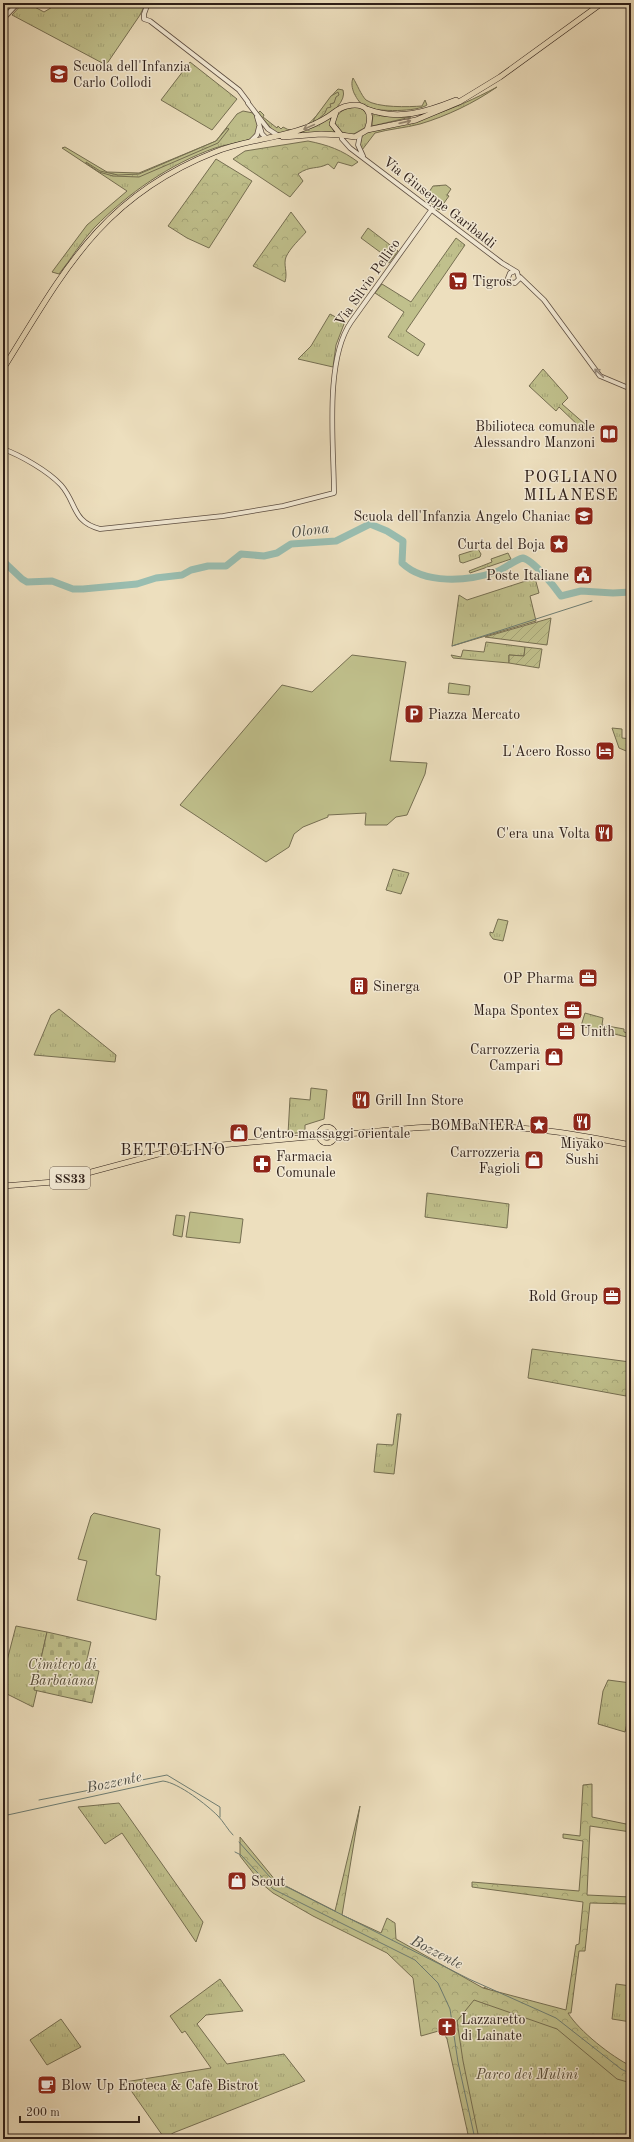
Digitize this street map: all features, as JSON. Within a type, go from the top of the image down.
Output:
[{"type":"main road","points":[[3,369],[74,258],[109,218],[139,192],[170,172],[220,150],[250,141],[266,138],[326,133],[351,137],[360,135],[367,130],[429,116],[472,95],[516,66],[602,3]]},
{"type":"main road","points":[[280,137],[307,128],[348,106],[365,108],[392,115],[416,114],[472,95]]},
{"type":"main road","points":[[365,108],[371,117],[367,130]]},
{"type":"main road","points":[[336,112],[332,124],[341,135]]},
{"type":"main road","points":[[335,1135],[470,1126],[546,1130],[631,1145]]},
{"type":"main road","points":[[326,1128],[332,1129],[335,1135],[333,1141],[327,1143],[322,1142],[319,1136],[320,1132],[326,1128]]},
{"type":"main road","name":"SS33","points":[[3,1186],[54,1182],[177,1149],[319,1136]]},
{"type":"street","points":[[3,19],[18,3]]},
{"type":"street","points":[[148,3],[144,14],[144,19],[150,21],[239,90],[268,129],[280,137]]},
{"type":"street","points":[[254,111],[260,122],[262,134],[266,138]]},
{"type":"street","points":[[250,141],[257,135],[260,122]]},
{"type":"street","name":"Via Giuseppe Garibaldi","points":[[341,135],[342,139],[350,148],[502,263],[511,273],[517,272],[519,276],[544,300],[600,376],[631,389]]},
{"type":"street","name":"Via Giuseppe Garibaldi","points":[[360,135],[358,146],[364,158]]},
{"type":"street","name":"Via Silvio Pellico","points":[[3,449],[28,461],[60,483],[71,499],[80,519],[89,526],[100,529],[223,516],[283,506],[334,493],[333,400],[337,358],[341,339],[351,322],[432,209]]},
{"type":"street","points":[[511,273],[509,280],[516,283],[519,276]]},
{"type":"street","name":"Via Giuseppe Garibaldi","points":[[516,283],[529,286]]},
{"type":"green space","points":[[23,3],[27,3],[44,12],[59,3],[146,3],[140,15],[106,65],[12,15]]},
{"type":"green space","points":[[190,62],[237,99],[212,130],[161,100]]},
{"type":"green space","points":[[353,78],[364,98],[371,103],[393,106],[422,106],[425,100],[427,105],[406,110],[379,110],[366,107],[359,101],[354,93],[352,86]]},
{"type":"green space","points":[[497,87],[470,104],[440,117],[409,127],[375,133],[362,150],[360,147],[362,136],[369,132],[404,124],[450,109]]},
{"type":"green space","points":[[338,89],[343,90],[343,98],[338,106],[318,122],[293,132],[283,134],[275,133],[258,113],[260,111],[264,115],[263,117],[277,128],[278,126],[281,129],[283,127],[291,130],[299,129],[307,125],[321,111]]},
{"type":"green space","points":[[338,92],[339,95],[336,97],[334,103],[330,104],[331,107],[327,108],[325,113],[313,124],[314,119],[331,96]]},
{"type":"green space","points":[[358,107],[366,111],[368,118],[366,127],[352,135],[341,132],[334,122],[340,112],[349,108]]},
{"type":"green space","points":[[243,111],[253,113],[258,123],[256,133],[251,139],[220,147],[198,155],[182,162],[150,181],[121,203],[94,228],[59,274],[52,272],[87,225],[127,191],[62,148],[65,147],[107,172],[139,173],[216,141],[237,114]]},
{"type":"green space","points":[[373,113],[411,117],[372,126]]},
{"type":"green space","points":[[331,117],[330,124],[335,133],[301,134],[301,132]]},
{"type":"green space","points":[[227,128],[229,129],[218,143],[139,177],[113,176],[99,172],[86,163],[100,171],[118,175],[139,174],[216,141]]},
{"type":"green space","points":[[308,141],[334,148],[358,162],[352,166],[338,162],[334,169],[328,164],[303,171],[298,174],[303,181],[290,197],[233,159],[245,151]]},
{"type":"green space","points":[[216,159],[252,181],[209,248],[187,238],[168,226]]},
{"type":"green space","points":[[446,185],[451,189],[447,195],[449,196],[439,210],[425,198],[433,186]]},
{"type":"green space","points":[[291,212],[306,232],[286,257],[285,282],[253,266]]},
{"type":"green space","points":[[368,228],[398,251],[389,263],[382,259],[384,255],[361,238]]},
{"type":"green space","points":[[456,238],[465,245],[406,331],[425,344],[418,356],[388,337],[404,312],[375,293],[382,284],[411,302]]},
{"type":"green space","points":[[330,314],[343,321],[344,324],[336,345],[333,367],[298,359],[311,346]]},
{"type":"green space","points":[[543,369],[568,398],[562,404],[586,425],[582,429],[559,407],[556,411],[529,386]]},
{"type":"green space","points":[[478,549],[481,554],[480,557],[463,563],[460,562],[459,555]]},
{"type":"green space","points":[[508,553],[511,559],[470,573],[469,571],[492,562],[491,559]]},
{"type":"green space","points":[[535,578],[539,593],[530,596],[536,621],[452,646],[459,595],[467,600]]},
{"type":"green space","points":[[551,618],[547,645],[485,637]]},
{"type":"green space","points":[[486,642],[525,647],[524,656],[509,655],[509,663],[453,658],[451,655],[461,657],[463,650],[484,652]]},
{"type":"green space","points":[[525,647],[542,649],[539,668],[509,663],[509,655],[524,656]]},
{"type":"green space","points":[[352,655],[406,662],[390,761],[427,763],[425,774],[407,815],[396,817],[387,825],[365,825],[366,813],[328,815],[328,817],[303,827],[294,834],[289,847],[266,862],[180,805],[282,685],[312,692]]},
{"type":"green space","points":[[449,683],[470,686],[469,695],[448,693]]},
{"type":"green space","points":[[612,728],[622,729],[622,738],[631,739],[631,753],[619,748]]},
{"type":"green space","points":[[393,869],[409,873],[401,894],[386,890]]},
{"type":"green space","points":[[498,919],[508,921],[503,941],[493,939],[490,935],[490,932],[493,933]]},
{"type":"green space","points":[[59,1009],[116,1055],[115,1062],[34,1055],[51,1015]]},
{"type":"green space","points":[[585,1013],[603,1018],[602,1025],[624,1029],[624,1032],[631,1034],[631,1038],[581,1026]]},
{"type":"green space","points":[[311,1088],[327,1090],[324,1119],[305,1125],[305,1132],[288,1134],[290,1098],[310,1100]]},
{"type":"green space","points":[[427,1193],[509,1204],[507,1228],[425,1217]]},
{"type":"green space","points":[[190,1212],[243,1219],[240,1243],[186,1237]]},
{"type":"green space","points":[[176,1215],[185,1216],[182,1237],[173,1235]]},
{"type":"green space","points":[[532,1349],[630,1362],[626,1396],[528,1378]]},
{"type":"green space","points":[[397,1414],[401,1414],[394,1474],[374,1472],[377,1444],[393,1445]]},
{"type":"green space","points":[[94,1513],[160,1529],[156,1575],[160,1576],[156,1620],[77,1600],[87,1561],[78,1559],[91,1516]]},
{"type":"green space","points":[[16,1626],[47,1632],[34,1689],[37,1690],[33,1707],[3,1692],[3,1676]]},
{"type":"green space","name":"Cimitero di Barbaiana","points":[[47,1632],[91,1642],[85,1668],[99,1671],[92,1703],[34,1690]]},
{"type":"green space","points":[[608,1680],[631,1683],[631,1704],[625,1732],[598,1724],[603,1691]]},
{"type":"green space","points":[[592,1784],[592,1817],[631,1825],[631,1832],[590,1826],[587,1895],[631,1897],[631,1904],[590,1903],[585,1951],[579,1951],[571,2013],[568,2013],[580,2028],[596,2043],[631,2066],[631,2083],[617,2079],[557,2029],[474,2000],[457,2021],[463,2061],[479,2139],[469,2139],[447,2039],[442,2030],[421,2036],[413,1978],[387,1953],[313,1916],[273,1893],[261,1883],[240,1856],[240,1837],[276,1881],[335,1911],[360,1806],[342,1915],[381,1933],[387,1918],[395,1923],[396,1939],[483,1988],[566,2010],[576,1945],[579,1944],[583,1902],[472,1887],[472,1882],[579,1891],[583,1841],[563,1838],[563,1834],[580,1836],[583,1785]]},
{"type":"green space","points":[[119,1803],[203,1922],[196,1942],[122,1833],[105,1844],[78,1807]]},
{"type":"green space","points":[[220,1979],[243,2011],[206,2015],[197,2024],[227,2064],[284,2054],[305,2081],[173,2133],[165,2139],[125,2082],[211,2068],[185,2031],[182,2033],[170,2016]]},
{"type":"green space","points":[[616,1984],[631,1986],[631,2022],[612,2019]]},
{"type":"green space","name":"Parco dei Mulini","points":[[484,1987],[631,2068],[631,2139],[475,2139],[457,2060],[457,2020],[474,1999],[486,2004]]},
{"type":"green space","points":[[61,2019],[81,2047],[47,2065],[30,2040]]},
{"type":"waterway","name":"Olona","points":[[3,561],[27,582],[52,581],[73,589],[137,584],[156,578],[182,575],[191,570],[208,566],[226,566],[241,554],[264,556],[277,553],[291,544],[336,541],[370,524],[387,531],[403,541],[402,563],[411,570],[422,575],[447,579],[460,579],[485,575],[496,572],[516,560],[523,558],[533,564],[549,580],[561,596],[581,591],[613,593],[631,592]]},
{"type":"waterway","points":[[452,646],[592,601]]},
{"type":"waterway","name":"Bozzente","points":[[39,1800],[167,1775],[220,1807],[220,1817]]},
{"type":"waterway","name":"Bozzente","points":[[3,1816],[163,1781],[185,1790],[207,1806],[218,1816],[233,1835]]},
{"type":"waterway","name":"Bozzente","points":[[239,1842],[277,1885],[287,1887],[469,1979],[556,2018],[621,2069],[631,2074]]},
{"type":"waterway","points":[[235,1852],[241,1855],[273,1889],[415,1960],[438,1983],[450,2009],[458,2062],[475,2139]]},
{"type":"place","name":"Scuola dell'Infanzia Carlo Collodi","points":[[59,74]]},
{"type":"place","name":"Tigros","points":[[458,281]]},
{"type":"place","name":"Bbilioteca comunale Alessandro Manzoni","points":[[609,434]]},
{"type":"place","name":"Scuola dell'Infanzia Angelo Chaniac","points":[[584,516]]},
{"type":"place","name":"Curta del Boja","points":[[559,544]]},
{"type":"place","name":"Poste Italiane","points":[[583,575]]},
{"type":"place","name":"Piazza Mercato","points":[[414,714]]},
{"type":"place","name":"L'Acero Rosso","points":[[605,751]]},
{"type":"place","name":"C'era una Volta","points":[[604,833]]},
{"type":"place","name":"OP Pharma","points":[[588,978]]},
{"type":"place","name":"Sinerga","points":[[359,986]]},
{"type":"place","name":"Mapa Spontex","points":[[573,1010]]},
{"type":"place","name":"Unith","points":[[566,1031]]},
{"type":"place","name":"Carrozzeria Campari","points":[[554,1057]]},
{"type":"place","name":"Grill Inn Store","points":[[361,1100]]},
{"type":"place","name":"Miyako Sushi","points":[[582,1122]]},
{"type":"place","name":"BOMBaNIERA","points":[[539,1125]]},
{"type":"place","name":"Centro massaggi orientale","points":[[239,1133]]},
{"type":"place","name":"Carrozzeria Fagioli","points":[[534,1160]]},
{"type":"place","name":"Farmacia Comunale","points":[[262,1164]]},
{"type":"place","name":"Rold Group","points":[[612,1296]]},
{"type":"place","name":"Scout","points":[[237,1881]]},
{"type":"place","name":"Lazzaretto di Lainate","points":[[447,2027]]},
{"type":"place","name":"Blow Up Enoteca & Cafè Bistrot","points":[[47,2085]]},
{"type":"district","name":"POGLIANO MILANESE","points":[[571,485]]},
{"type":"district","name":"BETTOLINO","points":[[173,1149]]}]
